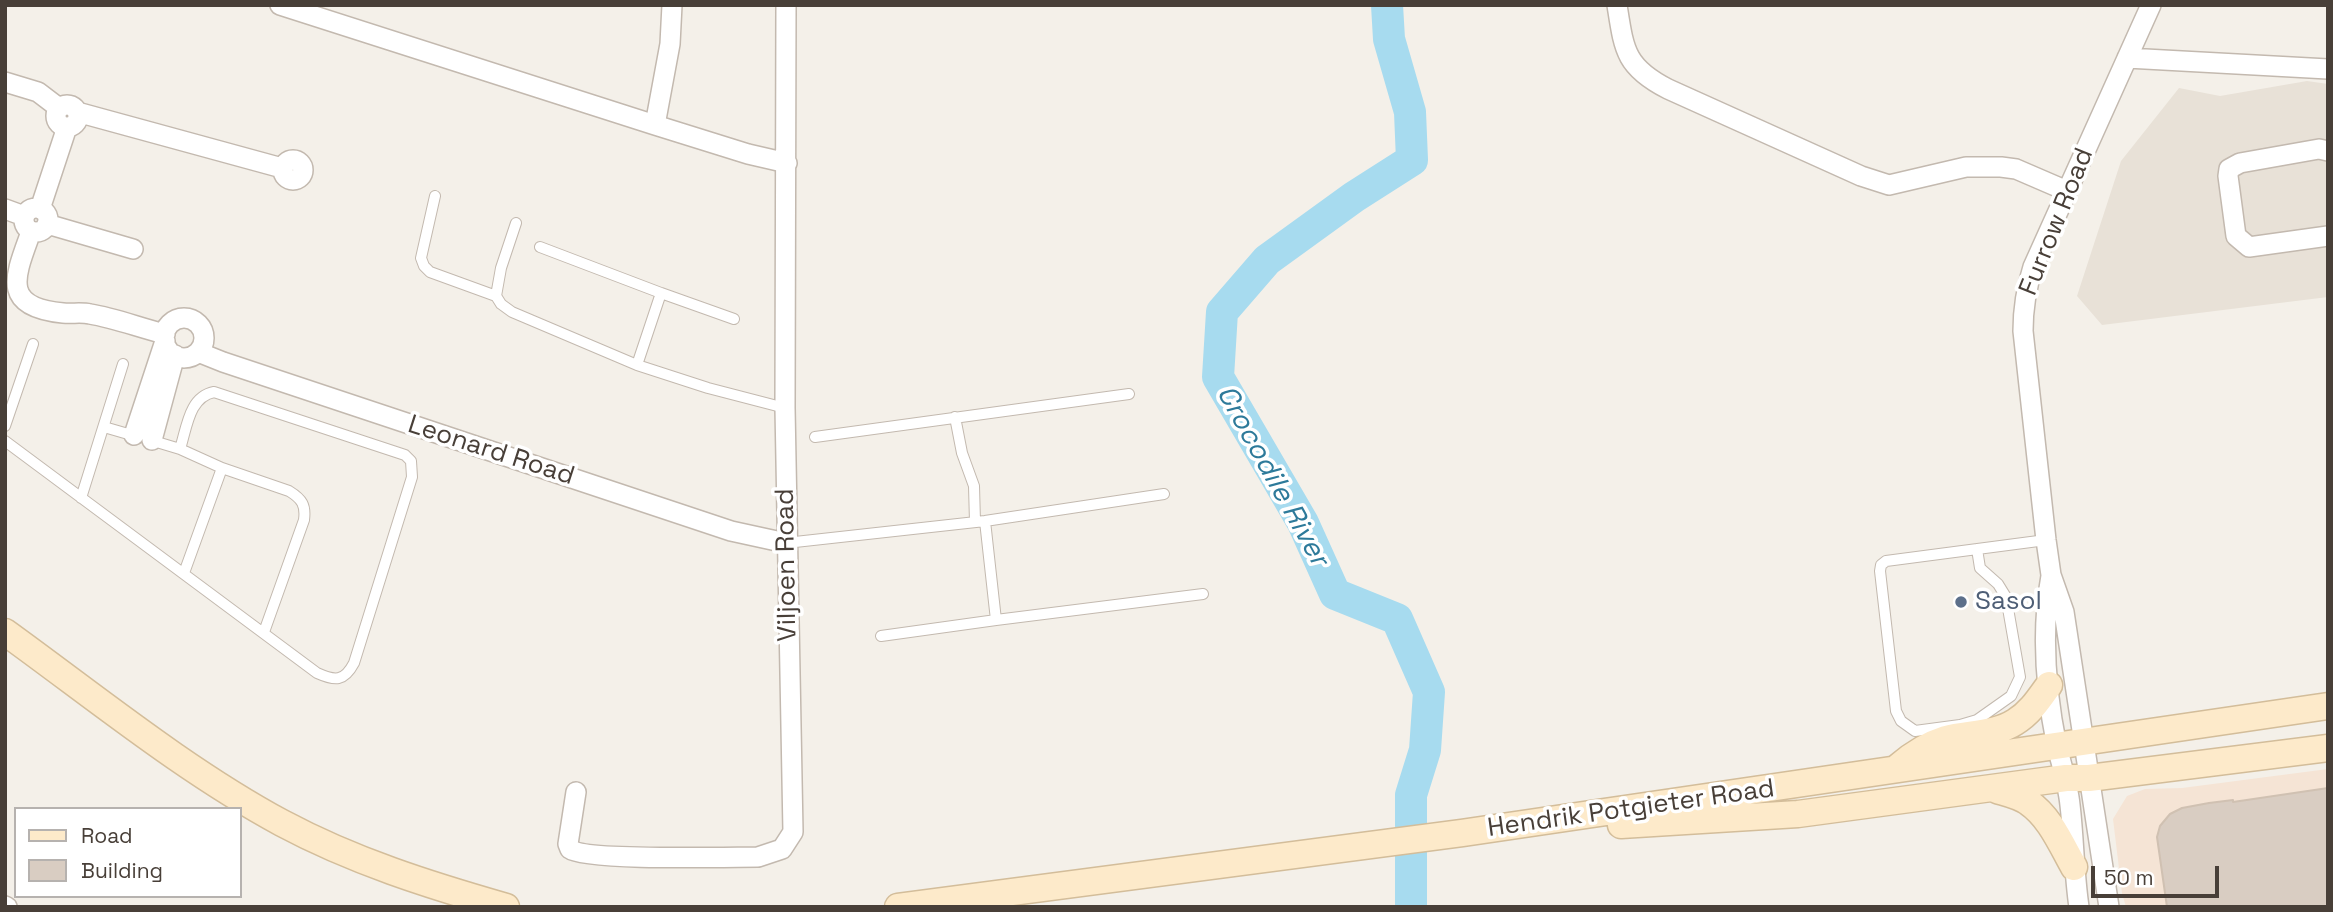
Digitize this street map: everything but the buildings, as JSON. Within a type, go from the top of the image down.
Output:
[{"type":"main road","points":[[5,632],[151,738],[233,794],[282,823],[384,869],[506,907]]},
{"type":"main road","points":[[1894,770],[1930,744],[1947,738],[2000,729],[2014,723],[2036,704],[2049,685]]},
{"type":"main road","name":"Hendrik Potgieter Road","points":[[1454,834],[2328,706]]},
{"type":"main road","name":"Hendrik Potgieter Road","points":[[1454,834],[1798,814],[2328,748]]},
{"type":"main road","points":[[1992,788],[2027,800],[2053,829],[2074,867]]},
{"type":"main road","points":[[908,906],[1454,834]]},
{"type":"street","points":[[280,5],[748,154],[787,163]]},
{"type":"street","points":[[655,125],[670,44],[673,5]]},
{"type":"street","name":"Viljoen Road","points":[[576,792],[569,844],[570,849],[580,854],[758,857],[782,849],[789,841],[794,823],[786,543],[786,5]]},
{"type":"street","points":[[1617,5],[1626,52],[1640,73],[1668,89],[1861,177],[1889,185],[1966,167],[2001,167],[2016,169],[2067,191]]},
{"type":"street","name":"Furrow Road","points":[[2077,778],[2083,742],[2064,612],[2051,575],[2046,540],[2023,331],[2023,308],[2034,267],[2151,5]]},
{"type":"street","points":[[2127,58],[2328,69]]},
{"type":"street","points":[[5,82],[38,92],[68,116],[282,168]]},
{"type":"street","points":[[68,116],[36,220],[17,271],[19,295],[34,307],[89,314],[168,344],[187,358],[198,352],[202,346],[203,333],[196,322],[184,318],[167,328],[168,344],[143,438]]},
{"type":"street","points":[[2328,151],[2319,149],[2240,163],[2229,169],[2228,176],[2236,236],[2249,247],[2328,236]]},
{"type":"street","points":[[5,209],[133,249]]},
{"type":"street","name":"Leonard Road","points":[[198,352],[731,531],[786,543]]},
{"type":"street","name":"Furrow Road","points":[[2051,575],[2047,611],[2049,685],[2057,746],[2077,778]]},
{"type":"street","points":[[2077,778],[2070,805],[2079,907]]},
{"type":"street","points":[[2077,778],[2109,907]]},
{"type":"lane","points":[[435,196],[421,258],[430,272],[496,296],[501,304],[512,312],[637,365],[708,388],[785,408]]},
{"type":"lane","points":[[496,296],[501,268],[516,223]]},
{"type":"lane","points":[[540,247],[734,319]]},
{"type":"lane","points":[[637,365],[661,293]]},
{"type":"lane","points":[[5,426],[33,344]]},
{"type":"lane","points":[[81,498],[123,364]]},
{"type":"lane","points":[[5,442],[317,673],[329,678],[340,678],[348,674],[354,663],[412,477],[411,461],[405,454],[214,392],[204,394],[197,400],[180,449]]},
{"type":"lane","points":[[815,436],[1129,394]]},
{"type":"lane","points":[[955,417],[962,453],[974,486],[996,620]]},
{"type":"lane","points":[[104,427],[180,449],[299,497],[304,504],[304,520],[264,632]]},
{"type":"lane","points":[[184,573],[222,468]]},
{"type":"lane","points":[[786,543],[980,522],[1164,494]]},
{"type":"lane","points":[[1977,549],[1980,568],[1998,584],[2007,597],[2020,677],[2011,696],[1977,720],[1915,731],[1900,721],[1896,711],[1881,565],[1886,561],[1977,549],[2046,540]]},
{"type":"lane","points":[[881,636],[1203,594]]},
{"type":"shaded area","points":[[2307,81],[2328,84],[2328,297],[2102,325],[2077,296],[2121,161],[2179,88],[2220,96]]},
{"type":"shaded area","points":[[2328,769],[2328,907],[2126,907],[2113,819],[2127,796],[2145,789],[2182,788]]},
{"type":"waterway","name":"Crocodile River","points":[[1387,5],[1389,39],[1410,112],[1412,160],[1354,197],[1267,260],[1222,312],[1218,377],[1303,523],[1335,594],[1397,619],[1429,692],[1425,750],[1411,795],[1411,907]]},
{"type":"place","name":"Sasol","points":[[1961,602]]}]
